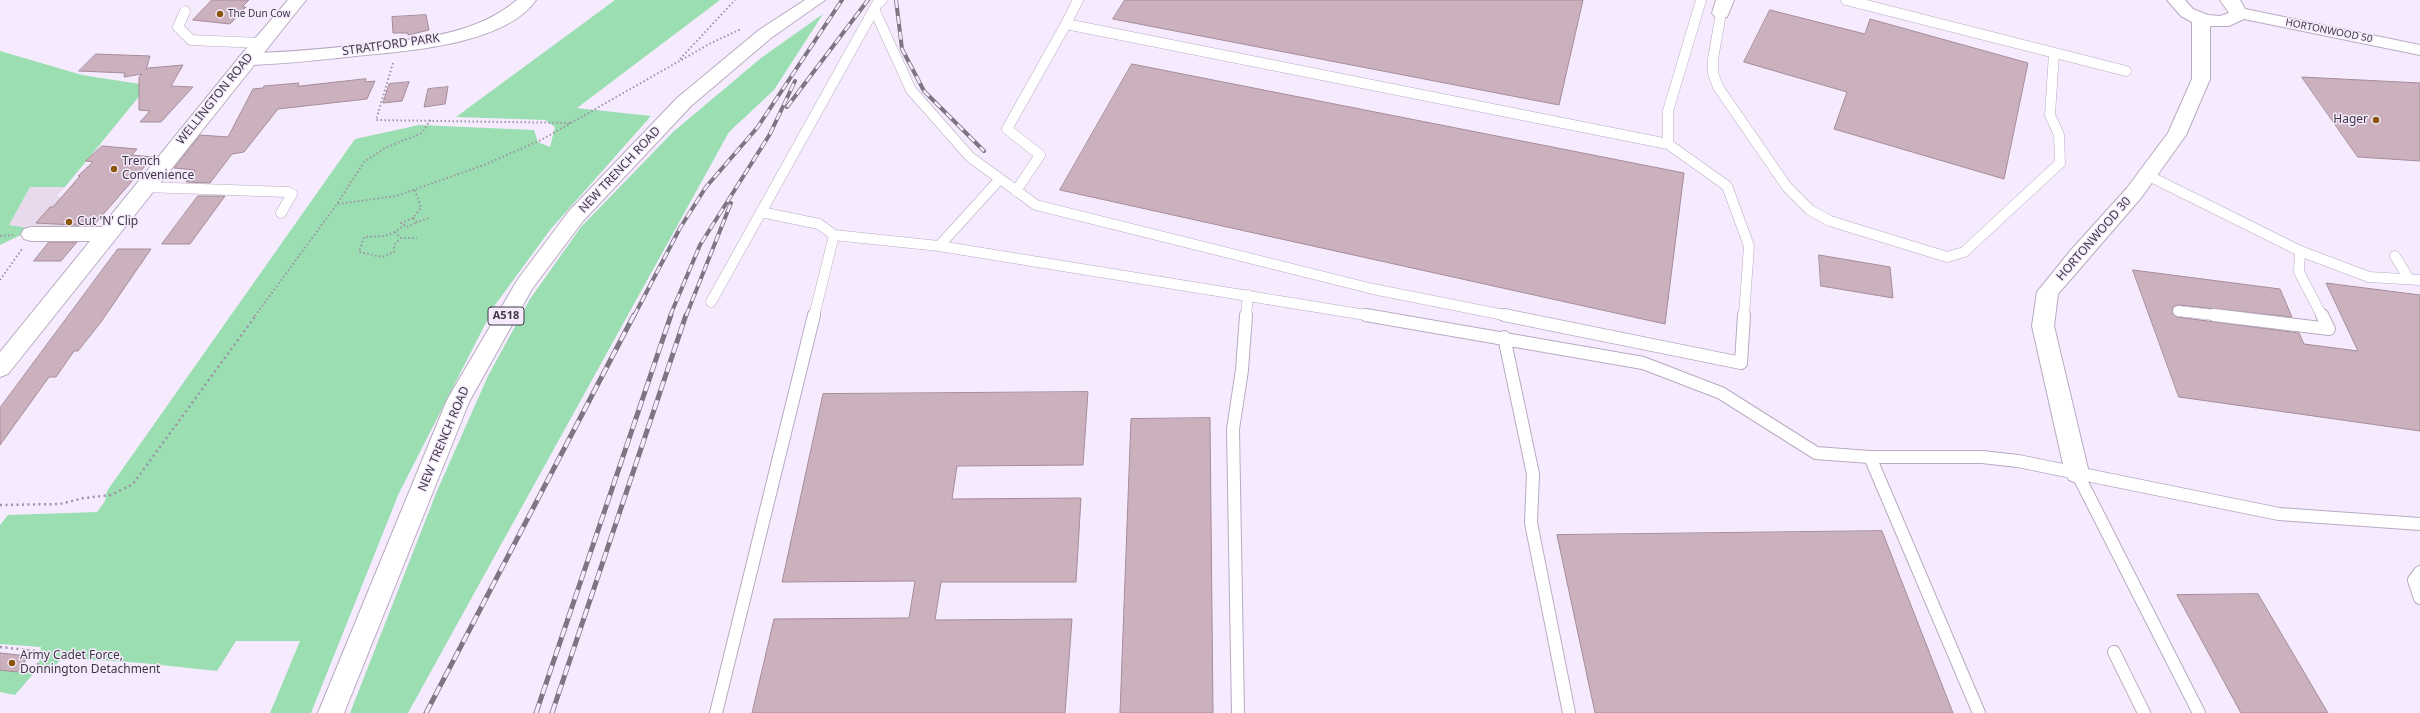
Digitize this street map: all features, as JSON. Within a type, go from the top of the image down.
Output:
[{"type":"main road","name":"WELLINGTON ROAD","points":[[0,368],[247,59],[297,0]]},
{"type":"main road","name":"STRATFORD PARK","points":[[247,59],[279,59],[398,46],[465,34],[496,22],[526,0]]},
{"type":"main road","points":[[2176,0],[2184,10],[2201,18],[2224,22],[2236,18],[2234,6]]},
{"type":"main road","name":"NEW TRENCH ROAD","points":[[331,713],[458,400],[525,284],[576,216],[684,102],[722,68],[811,3]]},
{"type":"main road","name":"HORTONWOOD 50","points":[[2234,6],[2420,50]]},
{"type":"main road","name":"HORTONWOOD 30","points":[[2077,473],[2043,326],[2048,292],[2147,175],[2177,136],[2201,79],[2201,18]]},
{"type":"main road","points":[[31,234],[107,234]]},
{"type":"lane","points":[[711,302],[874,10],[882,0]]},
{"type":"lane","points":[[1016,191],[1040,155],[1007,129],[1078,0]]},
{"type":"lane","points":[[1668,144],[1668,111],[1701,0]]},
{"type":"lane","points":[[1846,0],[2126,71]]},
{"type":"lane","points":[[1723,7],[1714,54],[1713,72],[1718,87],[1758,145],[1763,157],[1804,206],[1817,216],[1830,221],[1947,257],[1964,252],[2060,163],[2059,135],[2050,115],[2054,53]]},
{"type":"lane","points":[[874,10],[912,90],[970,157],[1036,205],[1373,289],[1741,363],[1749,246],[1727,186],[1668,144],[1066,24]]},
{"type":"lane","points":[[185,11],[178,27],[191,40],[260,43]]},
{"type":"lane","points":[[2147,175],[2272,235],[2300,251],[2369,277],[2420,280]]},
{"type":"lane","points":[[939,246],[1000,179]]},
{"type":"lane","points":[[144,187],[287,192],[292,194],[281,213]]},
{"type":"lane","points":[[761,212],[819,224],[834,235],[939,246],[1504,337],[1643,363],[1721,393],[1816,453],[1870,457],[1982,457],[2018,461],[2279,514],[2420,524]]},
{"type":"lane","points":[[716,713],[834,235]]},
{"type":"lane","points":[[2178,311],[2329,329],[2299,272],[2300,251]]},
{"type":"lane","points":[[2395,256],[2409,280]]},
{"type":"lane","points":[[1238,713],[1233,429],[1242,370],[1248,295]]},
{"type":"lane","points":[[1504,337],[1533,474],[1531,523],[1569,713]]},
{"type":"lane","points":[[1870,457],[1979,713]]},
{"type":"lane","points":[[2077,473],[2199,713]]},
{"type":"lane","points":[[2420,572],[2414,580],[2420,598]]},
{"type":"lane","points":[[2114,652],[2144,713]]},
{"type":"path","points":[[677,62],[735,0]]},
{"type":"path","points":[[337,204],[396,196],[484,165],[572,123],[677,62],[742,29]]},
{"type":"path","points":[[398,46],[376,120],[431,119],[572,123]]},
{"type":"path","points":[[0,505],[60,504],[84,498],[111,495],[133,484],[337,204],[364,162],[385,148],[422,133],[431,119]]},
{"type":"path","points":[[404,225],[401,223],[408,218],[413,218],[421,208],[415,190]]},
{"type":"path","points":[[413,218],[417,222]]},
{"type":"path","points":[[404,225],[408,227],[429,218]]},
{"type":"path","points":[[404,225],[395,232],[385,236],[364,237],[359,252],[382,257],[394,252],[394,245],[401,238],[416,238]]},
{"type":"path","points":[[395,232],[401,238]]},
{"type":"path","points":[[0,280],[18,256],[31,234]]},
{"type":"path","points":[[0,647],[37,651],[38,668]]},
{"type":"shaded area","points":[[30,187],[65,187],[57,196],[109,206],[91,227],[28,228],[9,225]]},
{"type":"green space","points":[[615,0],[720,0],[577,108],[651,116],[550,230],[495,305],[399,493],[311,713],[270,713],[300,641],[236,641],[217,671],[142,663],[62,658],[54,667],[38,668],[41,647],[0,644],[0,525],[8,515],[97,512],[105,501],[107,491],[355,139],[419,125],[534,130],[538,142],[550,147],[555,127],[545,120],[456,117]]},
{"type":"green space","points":[[823,14],[774,90],[729,132],[408,713],[350,713],[437,491],[488,376],[530,299],[581,227],[673,132],[761,58]]},
{"type":"green space","points":[[0,51],[82,75],[140,84],[146,88],[65,187],[30,187],[9,225],[28,228],[23,234],[0,245]]},
{"type":"green space","points":[[0,670],[34,673],[15,695],[0,692]]},
{"type":"building","name":"The Dun Cow","points":[[212,0],[249,0],[242,7],[246,7],[230,24],[193,20]]},
{"type":"building","points":[[1125,0],[1583,0],[1559,105],[1113,19]]},
{"type":"building","points":[[1770,10],[1865,34],[1870,19],[2028,63],[2004,179],[1834,129],[1847,92],[1744,62]]},
{"type":"building","points":[[426,15],[429,30],[408,35],[408,33],[393,33],[392,17]]},
{"type":"building","points":[[96,54],[150,56],[146,70],[148,68],[183,65],[171,86],[193,87],[161,122],[140,122],[150,111],[139,110],[139,77],[142,74],[124,77],[125,73],[79,71]]},
{"type":"building","points":[[1132,64],[1684,173],[1665,324],[1060,190]]},
{"type":"building","name":"Hager","points":[[2302,77],[2420,83],[2420,161],[2358,157]]},
{"type":"building","points":[[366,79],[365,82],[375,81],[367,99],[278,109],[244,152],[232,154],[210,183],[186,182],[195,170],[174,168],[200,135],[228,137],[253,89],[263,88],[264,86],[299,83],[298,86]]},
{"type":"building","points":[[409,82],[402,101],[383,103],[389,84]]},
{"type":"building","points":[[448,87],[445,104],[424,107],[428,89]]},
{"type":"building","points":[[102,146],[137,149],[132,155],[153,157],[93,226],[36,223],[50,207],[53,207],[80,176],[78,176],[93,162],[86,161]]},
{"type":"building","points":[[198,196],[225,196],[190,244],[162,244]]},
{"type":"building","points":[[49,242],[77,242],[61,261],[34,261]]},
{"type":"building","points":[[118,249],[151,249],[101,322],[78,351],[74,351],[56,377],[49,377],[0,445],[0,408]]},
{"type":"building","points":[[1819,255],[1890,267],[1893,298],[1821,286]]},
{"type":"building","points":[[2133,270],[2280,289],[2292,317],[2179,305],[2173,307],[2172,313],[2177,317],[2299,333],[2304,344],[2358,351],[2326,283],[2420,295],[2420,431],[2179,397]]},
{"type":"building","points":[[1088,392],[1083,465],[957,466],[952,499],[1081,498],[1076,582],[941,582],[935,620],[1072,619],[1065,713],[752,713],[774,619],[909,618],[915,581],[782,582],[823,394]]},
{"type":"building","points":[[1210,418],[1213,713],[1120,713],[1131,419]]},
{"type":"building","points":[[1882,531],[1953,713],[1595,713],[1557,535]]},
{"type":"building","points":[[2258,594],[2328,713],[2241,713],[2177,595]]},
{"type":"building","name":"Army Cadet Force, Donnington Detachment","points":[[0,653],[29,656],[17,672],[0,670]]},
{"type":"railway","points":[[634,316],[680,228],[706,187],[757,128],[842,0]]},
{"type":"railway","points":[[787,107],[868,0]]},
{"type":"railway","points":[[896,0],[902,49],[924,91],[984,151]]},
{"type":"railway","points":[[670,316],[700,245],[770,134],[795,81]]},
{"type":"railway","points":[[686,316],[731,203]]},
{"type":"railway","points":[[426,713],[634,315]]},
{"type":"railway","points":[[536,713],[671,315]]},
{"type":"railway","points":[[552,713],[686,315]]},
{"type":"place","name":"The Dun Cow","points":[[220,14]]},
{"type":"place","name":"Hager","points":[[2376,120]]},
{"type":"place","name":"Trench Convenience","points":[[114,169]]},
{"type":"place","name":"Cut 'N' Clip","points":[[69,222]]},
{"type":"place","name":"Army Cadet Force, Donnington Detachment","points":[[12,663]]}]
